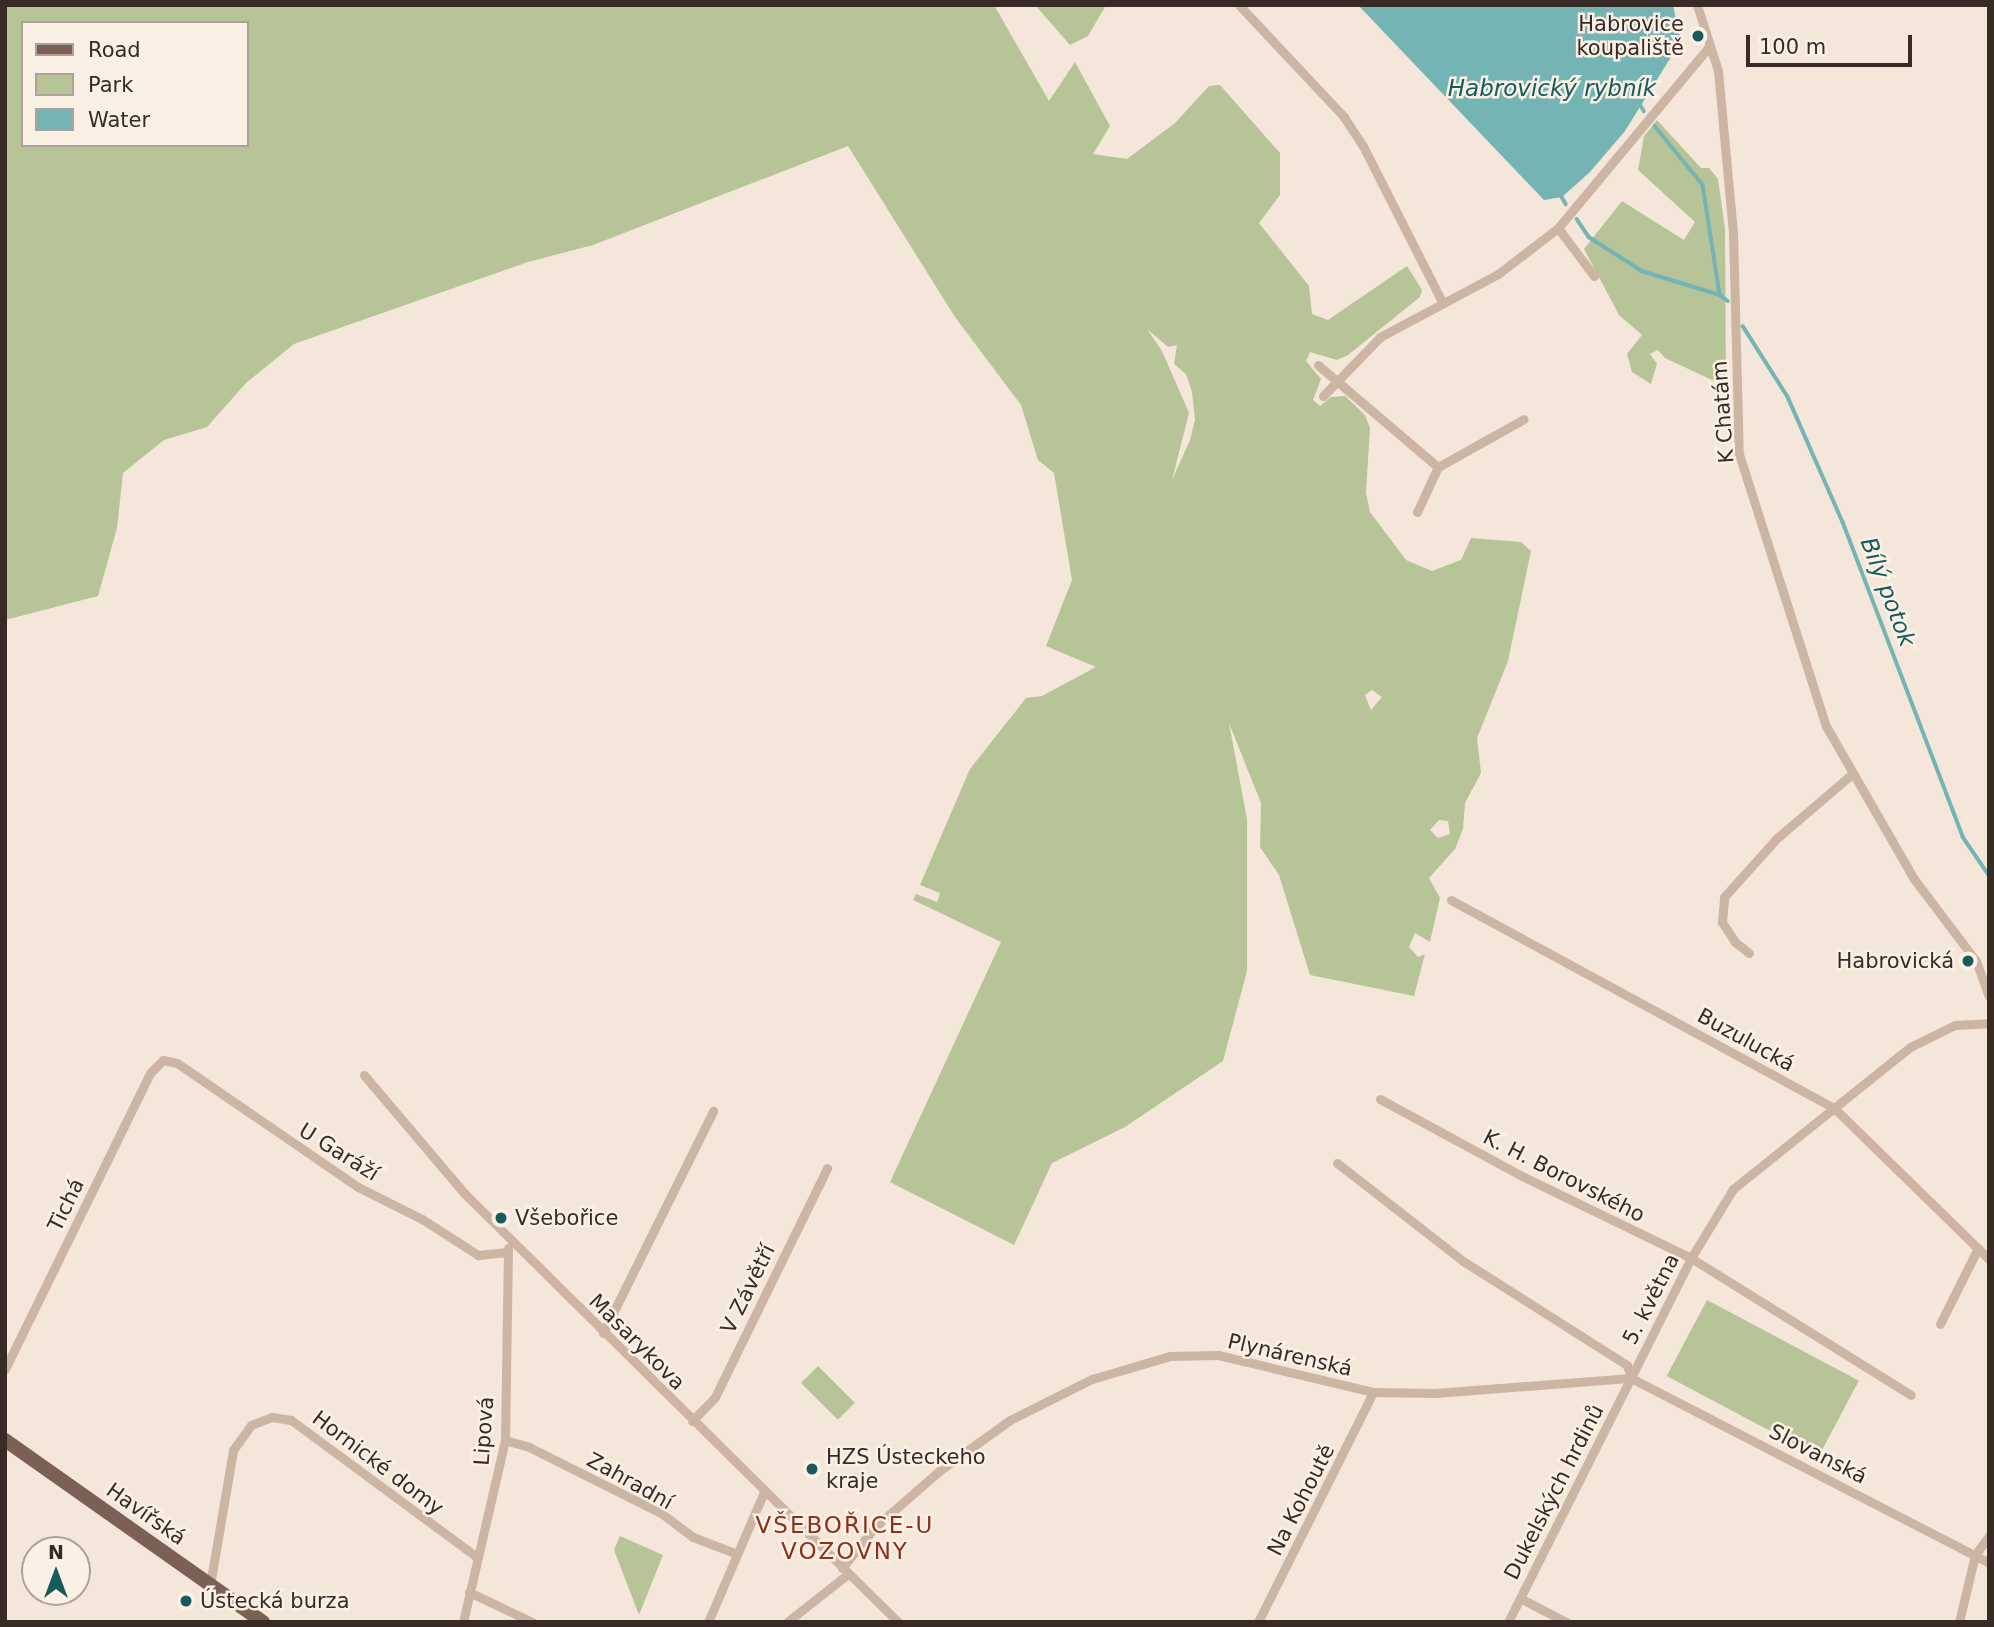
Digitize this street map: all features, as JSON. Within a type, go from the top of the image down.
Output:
[{"type":"main road","name":"Havířská","points":[[5,1440],[263,1622]]},
{"type":"street","points":[[1239,5],[1357,136],[1442,302]]},
{"type":"street","name":"K Chatám","points":[[1697,5],[1718,71],[1733,232],[1739,454],[1826,726],[1914,879],[1976,961],[1989,996]]},
{"type":"street","points":[[1322,396],[1335,379],[1380,337],[1498,274],[1558,228],[1709,47]]},
{"type":"street","points":[[1558,228],[1594,276]]},
{"type":"street","points":[[1318,365],[1438,467]]},
{"type":"street","points":[[1417,512],[1438,467],[1524,419]]},
{"type":"street","points":[[1749,953],[1735,943],[1722,922],[1724,897],[1777,838],[1853,773]]},
{"type":"street","name":"Buzulucká","points":[[1451,900],[1833,1107],[1989,1259]]},
{"type":"street","name":"5. května","points":[[1631,1378],[1691,1258],[1733,1189],[1833,1107],[1931,1035],[1955,1025],[1989,1023]]},
{"type":"street","name":"U Garáží","points":[[163,1060],[177,1063],[358,1187],[422,1219],[478,1255],[505,1252]]},
{"type":"street","name":"Tichá","points":[[5,1369],[150,1073],[163,1060]]},
{"type":"street","name":"Masarykova","points":[[364,1075],[425,1151],[513,1242],[898,1622]]},
{"type":"street","name":"K. H. Borovského","points":[[1380,1099],[1518,1174],[1691,1258],[1911,1395]]},
{"type":"street","points":[[603,1333],[713,1111]]},
{"type":"street","name":"5. května","points":[[1337,1163],[1463,1261],[1627,1365],[1631,1378]]},
{"type":"street","name":"V Závětří","points":[[692,1421],[715,1396],[827,1168]]},
{"type":"street","points":[[505,1252],[513,1242]]},
{"type":"street","points":[[1940,1324],[1978,1248]]},
{"type":"street","name":"Lipová","points":[[463,1622],[505,1440],[505,1252]]},
{"type":"street","name":"Plynárenská","points":[[787,1622],[845,1571],[875,1527],[939,1471],[1042,1402],[1146,1362],[1170,1356],[1218,1355],[1373,1392],[1435,1393],[1631,1378]]},
{"type":"street","name":"Slovanská","points":[[1631,1378],[1989,1563]]},
{"type":"street","name":"Dukelských hrdinů","points":[[1508,1622],[1631,1378]]},
{"type":"street","name":"Na Kohoutě","points":[[1258,1622],[1373,1392]]},
{"type":"street","name":"Hornické domy","points":[[210,1585],[233,1450],[251,1425],[272,1417],[291,1420],[478,1558]]},
{"type":"street","name":"Zahradní","points":[[505,1440],[529,1447],[661,1513],[694,1537],[737,1554]]},
{"type":"street","points":[[708,1622],[764,1492]]},
{"type":"street","points":[[1959,1622],[1975,1555],[1989,1536]]},
{"type":"street","points":[[469,1592],[532,1622]]},
{"type":"street","points":[[1520,1598],[1566,1622]]},
{"type":"green space","points":[[5,5],[994,5],[1049,101],[1075,62],[1110,126],[1093,154],[1127,159],[1175,123],[1209,86],[1220,85],[1280,153],[1280,195],[1259,223],[1309,286],[1312,314],[1328,320],[1407,266],[1422,290],[1420,297],[1348,355],[1337,360],[1310,352],[1306,361],[1321,379],[1313,400],[1320,406],[1331,397],[1345,396],[1365,415],[1370,428],[1366,493],[1370,512],[1406,560],[1432,571],[1461,560],[1471,538],[1521,542],[1531,551],[1508,661],[1477,738],[1481,773],[1465,803],[1463,829],[1455,849],[1429,878],[1440,898],[1430,942],[1415,933],[1409,947],[1418,957],[1425,954],[1414,996],[1310,975],[1279,875],[1260,847],[1261,803],[1229,723],[1247,819],[1247,971],[1223,1061],[1125,1127],[1052,1163],[1014,1245],[890,1182],[1001,942],[913,900],[916,894],[937,902],[940,893],[920,885],[970,769],[1026,698],[1042,696],[1096,667],[1046,646],[1072,580],[1054,473],[1038,460],[1021,405],[955,317],[848,146],[593,245],[528,262],[294,344],[246,383],[207,427],[164,440],[123,473],[117,528],[98,596],[5,620]],"holes":[[[1147,329],[1168,347],[1177,345],[1174,364],[1186,374],[1192,392],[1195,420],[1190,440],[1172,480],[1189,413],[1162,351]],[[1372,690],[1382,697],[1371,710],[1365,695]],[[1439,820],[1448,821],[1450,834],[1438,838],[1430,830]]]},
{"type":"green space","points":[[1035,5],[1106,5],[1088,36],[1070,45]]},
{"type":"green space","points":[[1657,120],[1701,168],[1709,168],[1718,179],[1725,228],[1726,387],[1725,378],[1714,381],[1665,358],[1658,350],[1650,354],[1657,364],[1651,384],[1632,372],[1627,354],[1642,335],[1619,315],[1584,249],[1622,201],[1684,240],[1695,222],[1638,170],[1644,136]]},
{"type":"green space","points":[[1707,1300],[1859,1381],[1818,1457],[1667,1376]]},
{"type":"green space","points":[[818,1366],[855,1403],[838,1420],[801,1383]]},
{"type":"green space","points":[[620,1536],[663,1555],[639,1615],[614,1550]]},
{"type":"water","name":"Habrovický rybník","points":[[1358,5],[1673,5],[1681,41],[1625,131],[1590,172],[1562,197],[1544,200]]},
{"type":"waterway","name":"Bílý potok","points":[[1640,104],[1644,111]]},
{"type":"waterway","name":"Bílý potok","points":[[1655,126],[1703,185],[1720,295],[1728,301]]},
{"type":"waterway","points":[[1562,197],[1566,204]]},
{"type":"waterway","points":[[1577,219],[1589,237],[1642,271],[1720,295]]},
{"type":"waterway","name":"Bílý potok","points":[[1743,326],[1788,397],[1843,522],[1963,837],[1989,875]]},
{"type":"place","name":"Habrovice koupaliště","points":[[1698,36]]},
{"type":"place","name":"Habrovická","points":[[1968,961]]},
{"type":"place","name":"Všebořice","points":[[501,1218]]},
{"type":"place","name":"HZS Ústeckeho kraje","points":[[812,1469]]},
{"type":"place","name":"Ústecká burza","points":[[186,1601]]},
{"type":"district","name":"VŠEBOŘICE-U VOZOVNY","points":[[845,1538]]}]
